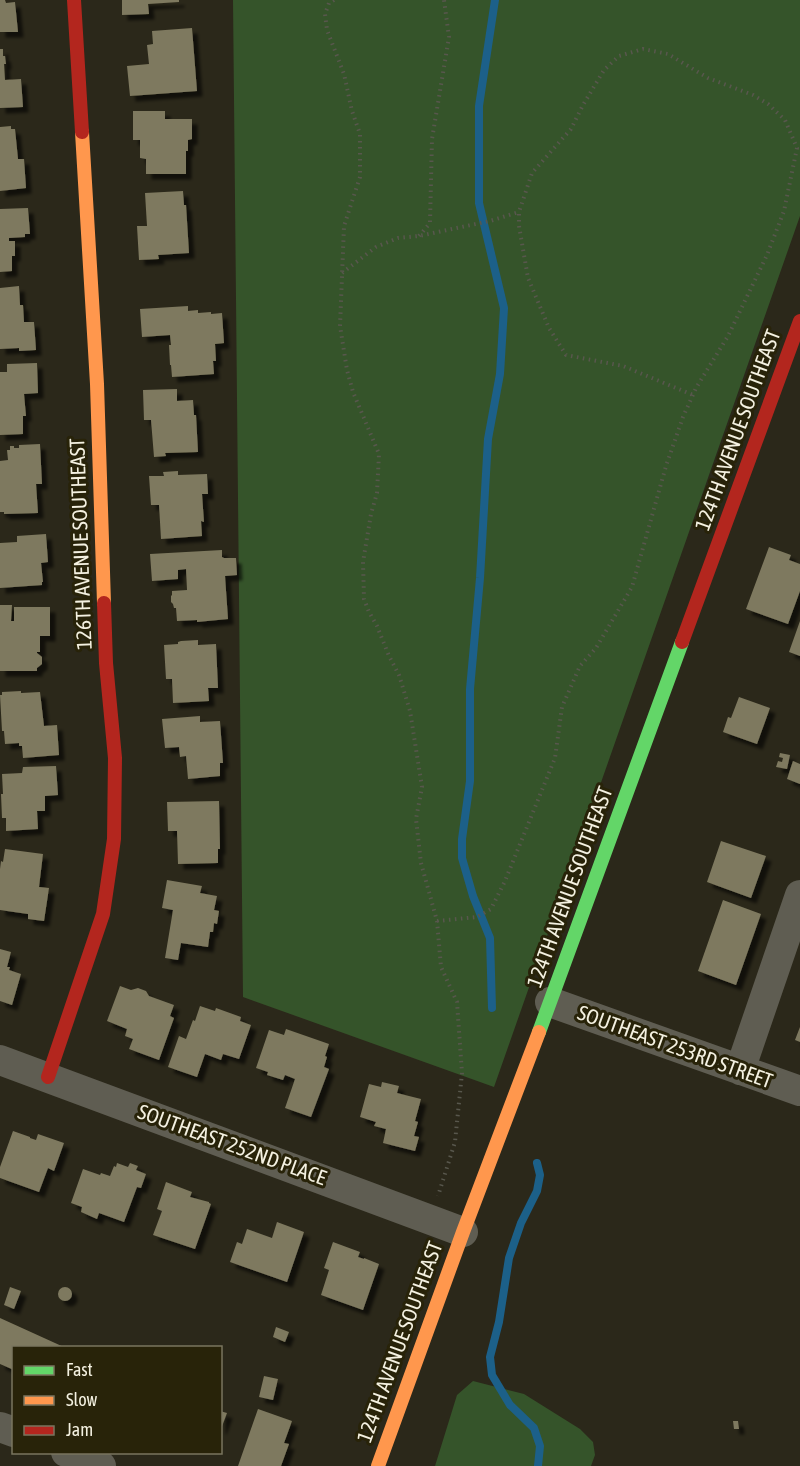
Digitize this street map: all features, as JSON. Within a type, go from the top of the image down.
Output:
[{"type":"street","name":"126TH AVENUE SOUTHEAST","points":[[48,1077],[103,914],[114,839],[115,758],[106,663],[97,384],[74,0]]},
{"type":"street","name":"124TH AVENUE SOUTHEAST","points":[[378,1466],[800,321]]},
{"type":"street","points":[[740,1070],[800,895]]},
{"type":"street","name":"SOUTHEAST 253RD STREET","points":[[550,1002],[800,1091]]},
{"type":"street","name":"SOUTHEAST 252ND PLACE","points":[[0,1060],[463,1232]]},
{"type":"street","points":[[71,1454],[101,1466]]},
{"type":"path","points":[[334,0],[329,3],[325,14],[327,30],[344,74],[352,111],[360,134],[360,177],[344,226],[340,326],[353,392],[379,454],[377,493],[363,562],[364,599],[388,656],[399,675],[411,711],[422,787],[416,819],[421,863],[437,921],[441,967],[458,1002],[462,1073],[455,1142],[430,1219]]},
{"type":"path","points":[[419,237],[430,223],[432,139],[449,37],[444,0]]},
{"type":"path","points":[[437,921],[477,917],[491,909],[505,882],[555,758],[562,707],[580,666],[596,648],[632,587],[666,466],[683,417],[693,395],[728,336],[767,255],[784,211],[797,148],[785,120],[768,104],[753,95],[708,78],[668,54],[643,49],[619,57],[604,70],[571,129],[532,173],[519,212],[519,226],[528,278],[549,328],[566,355],[623,366],[693,395]]},
{"type":"path","points":[[342,274],[376,247],[398,238],[419,237],[519,212]]},
{"type":"green space","points":[[233,0],[800,0],[800,216],[494,1087],[243,997]]},
{"type":"green space","points":[[473,1381],[524,1394],[580,1429],[593,1442],[595,1455],[591,1466],[435,1466],[457,1395]]},
{"type":"building","points":[[0,0],[5,0],[6,3],[15,2],[18,32],[0,32]]},
{"type":"building","points":[[122,0],[179,0],[179,2],[148,4],[149,14],[122,15]]},
{"type":"building","points":[[192,28],[197,91],[130,96],[127,66],[149,64],[147,45],[153,44],[152,31]]},
{"type":"building","points":[[0,49],[3,49],[3,56],[5,56],[5,80],[21,79],[23,107],[0,108]]},
{"type":"building","points":[[133,111],[165,111],[165,119],[192,119],[192,139],[188,140],[188,151],[186,151],[186,174],[146,174],[146,159],[140,158],[140,140],[133,140]]},
{"type":"building","points":[[11,126],[11,129],[15,129],[18,159],[24,159],[26,188],[0,191],[0,127]]},
{"type":"building","points":[[183,191],[189,253],[158,255],[159,259],[139,260],[137,226],[147,226],[145,193]]},
{"type":"building","points":[[28,208],[30,234],[25,234],[25,237],[9,238],[9,241],[15,241],[12,271],[0,272],[0,209]]},
{"type":"building","points":[[19,286],[24,322],[34,322],[36,350],[0,349],[0,288]]},
{"type":"building","points":[[188,306],[188,311],[222,313],[224,343],[215,344],[214,374],[172,377],[170,335],[142,337],[140,309]]},
{"type":"building","points":[[37,363],[38,393],[24,394],[26,416],[23,416],[23,434],[0,435],[0,372],[7,372],[7,364]]},
{"type":"building","points":[[177,389],[177,401],[193,400],[198,452],[165,453],[166,456],[154,457],[151,420],[144,420],[143,390]]},
{"type":"building","points":[[40,444],[42,484],[36,484],[38,513],[4,514],[0,512],[0,461],[8,460],[7,450],[10,450],[10,446],[19,448],[19,445]]},
{"type":"building","points":[[178,471],[178,475],[207,474],[208,494],[202,494],[204,522],[201,521],[202,536],[161,539],[159,505],[151,505],[149,476],[164,476],[163,472]]},
{"type":"building","points":[[46,534],[48,562],[41,563],[42,585],[0,588],[0,543],[17,542],[17,536]]},
{"type":"building","points":[[769,547],[791,555],[789,560],[800,564],[800,591],[788,624],[746,609]]},
{"type":"building","points":[[222,550],[222,557],[236,558],[237,575],[225,576],[228,619],[177,621],[176,608],[171,602],[171,596],[172,591],[187,590],[186,569],[178,570],[178,579],[152,581],[150,554]]},
{"type":"building","points":[[0,605],[12,605],[11,621],[14,621],[14,607],[50,607],[50,636],[40,636],[40,652],[37,653],[42,657],[42,664],[37,671],[0,671]]},
{"type":"building","points":[[800,621],[800,656],[789,652]]},
{"type":"building","points":[[198,640],[198,645],[216,644],[218,688],[208,688],[209,701],[173,703],[172,679],[166,679],[164,645]]},
{"type":"building","points":[[21,691],[21,693],[40,692],[44,726],[57,725],[59,755],[23,758],[22,746],[19,746],[19,743],[5,744],[0,695],[2,692]]},
{"type":"building","points":[[739,697],[770,708],[757,744],[723,732]]},
{"type":"building","points":[[200,716],[200,722],[220,721],[223,763],[220,763],[220,776],[188,779],[186,756],[180,757],[179,747],[165,748],[162,719]]},
{"type":"building","points":[[780,753],[790,755],[787,769],[776,767],[778,761],[782,762],[783,758],[779,757]]},
{"type":"building","points":[[793,761],[800,764],[800,784],[787,779]]},
{"type":"building","points":[[56,766],[58,795],[45,796],[45,811],[37,811],[38,829],[6,831],[6,818],[2,818],[2,774],[22,773],[23,767]]},
{"type":"building","points":[[219,801],[218,863],[178,864],[177,831],[168,831],[167,802]]},
{"type":"building","points":[[721,841],[766,856],[751,898],[707,882]]},
{"type":"building","points":[[5,849],[43,854],[39,887],[49,888],[44,921],[28,919],[28,914],[0,910],[0,869]]},
{"type":"building","points":[[167,880],[202,886],[200,893],[217,896],[214,910],[219,911],[217,924],[214,923],[213,932],[210,932],[208,947],[181,943],[178,960],[165,958],[173,910],[162,908]]},
{"type":"building","points":[[723,900],[761,914],[736,985],[698,971]]},
{"type":"building","points":[[0,949],[11,952],[7,967],[10,967],[9,970],[21,974],[12,1005],[0,1001]]},
{"type":"building","points":[[120,986],[131,990],[138,988],[146,991],[149,996],[174,1005],[170,1016],[174,1018],[159,1060],[129,1049],[133,1039],[125,1036],[127,1029],[107,1021]]},
{"type":"building","points":[[200,1006],[215,1011],[216,1008],[241,1017],[240,1021],[251,1025],[239,1059],[223,1054],[221,1060],[205,1054],[197,1077],[168,1067],[179,1036],[186,1039]]},
{"type":"building","points":[[800,1027],[800,1042],[795,1040]]},
{"type":"building","points":[[286,1029],[329,1044],[324,1067],[329,1069],[311,1117],[285,1108],[295,1079],[285,1075],[283,1080],[267,1075],[268,1072],[256,1068],[269,1030],[284,1035]]},
{"type":"building","points":[[382,1082],[399,1086],[397,1093],[421,1099],[415,1121],[418,1122],[414,1136],[419,1137],[415,1151],[383,1143],[386,1129],[374,1126],[376,1122],[360,1117],[369,1084],[381,1087]]},
{"type":"building","points":[[13,1131],[36,1140],[38,1134],[64,1143],[54,1171],[48,1168],[39,1192],[0,1178],[0,1167]]},
{"type":"building","points":[[117,1163],[128,1167],[130,1163],[138,1166],[136,1170],[146,1174],[141,1188],[137,1187],[124,1222],[99,1213],[97,1219],[81,1212],[82,1207],[71,1203],[83,1169],[110,1176]]},
{"type":"building","points":[[166,1182],[192,1192],[190,1197],[211,1204],[195,1249],[153,1235],[162,1211],[157,1209]]},
{"type":"building","points":[[277,1222],[304,1232],[287,1282],[230,1262],[237,1242],[242,1244],[247,1229],[272,1238]]},
{"type":"building","points":[[333,1242],[360,1252],[358,1257],[379,1264],[363,1310],[321,1295],[329,1270],[324,1268]]},
{"type":"building","points":[[10,1287],[21,1291],[14,1309],[4,1305]]},
{"type":"building","points":[[62,1287],[68,1287],[72,1294],[68,1301],[62,1301],[58,1297],[58,1291]]},
{"type":"building","points":[[0,1318],[62,1346],[12,1346],[12,1369],[0,1364]]},
{"type":"building","points":[[276,1327],[289,1332],[285,1342],[273,1337]]},
{"type":"building","points":[[264,1376],[278,1379],[273,1400],[259,1397]]},
{"type":"building","points":[[258,1409],[292,1421],[284,1443],[289,1444],[281,1466],[238,1466]]},
{"type":"building","points":[[222,1412],[227,1413],[222,1426]]},
{"type":"building","points":[[733,1421],[738,1421],[739,1429],[734,1429]]},
{"type":"waterway","points":[[492,1008],[490,938],[473,896],[462,858],[462,839],[470,781],[470,689],[480,578],[488,439],[500,374],[504,308],[479,203],[479,106],[495,0]]},
{"type":"waterway","points":[[537,1163],[540,1175],[537,1191],[521,1223],[509,1258],[499,1322],[490,1357],[492,1375],[510,1405],[534,1428],[540,1446],[538,1466]]},
{"type":"traffic: fast","points":[[539,1032],[682,642]]},
{"type":"traffic: slow","points":[[82,132],[97,384],[104,603]]},
{"type":"traffic: slow","points":[[378,1466],[539,1032]]},
{"type":"traffic: jam","points":[[74,0],[82,132]]},
{"type":"traffic: jam","points":[[682,642],[800,321]]},
{"type":"traffic: jam","points":[[48,1077],[103,914],[114,839],[115,758],[106,663],[104,603]]}]
